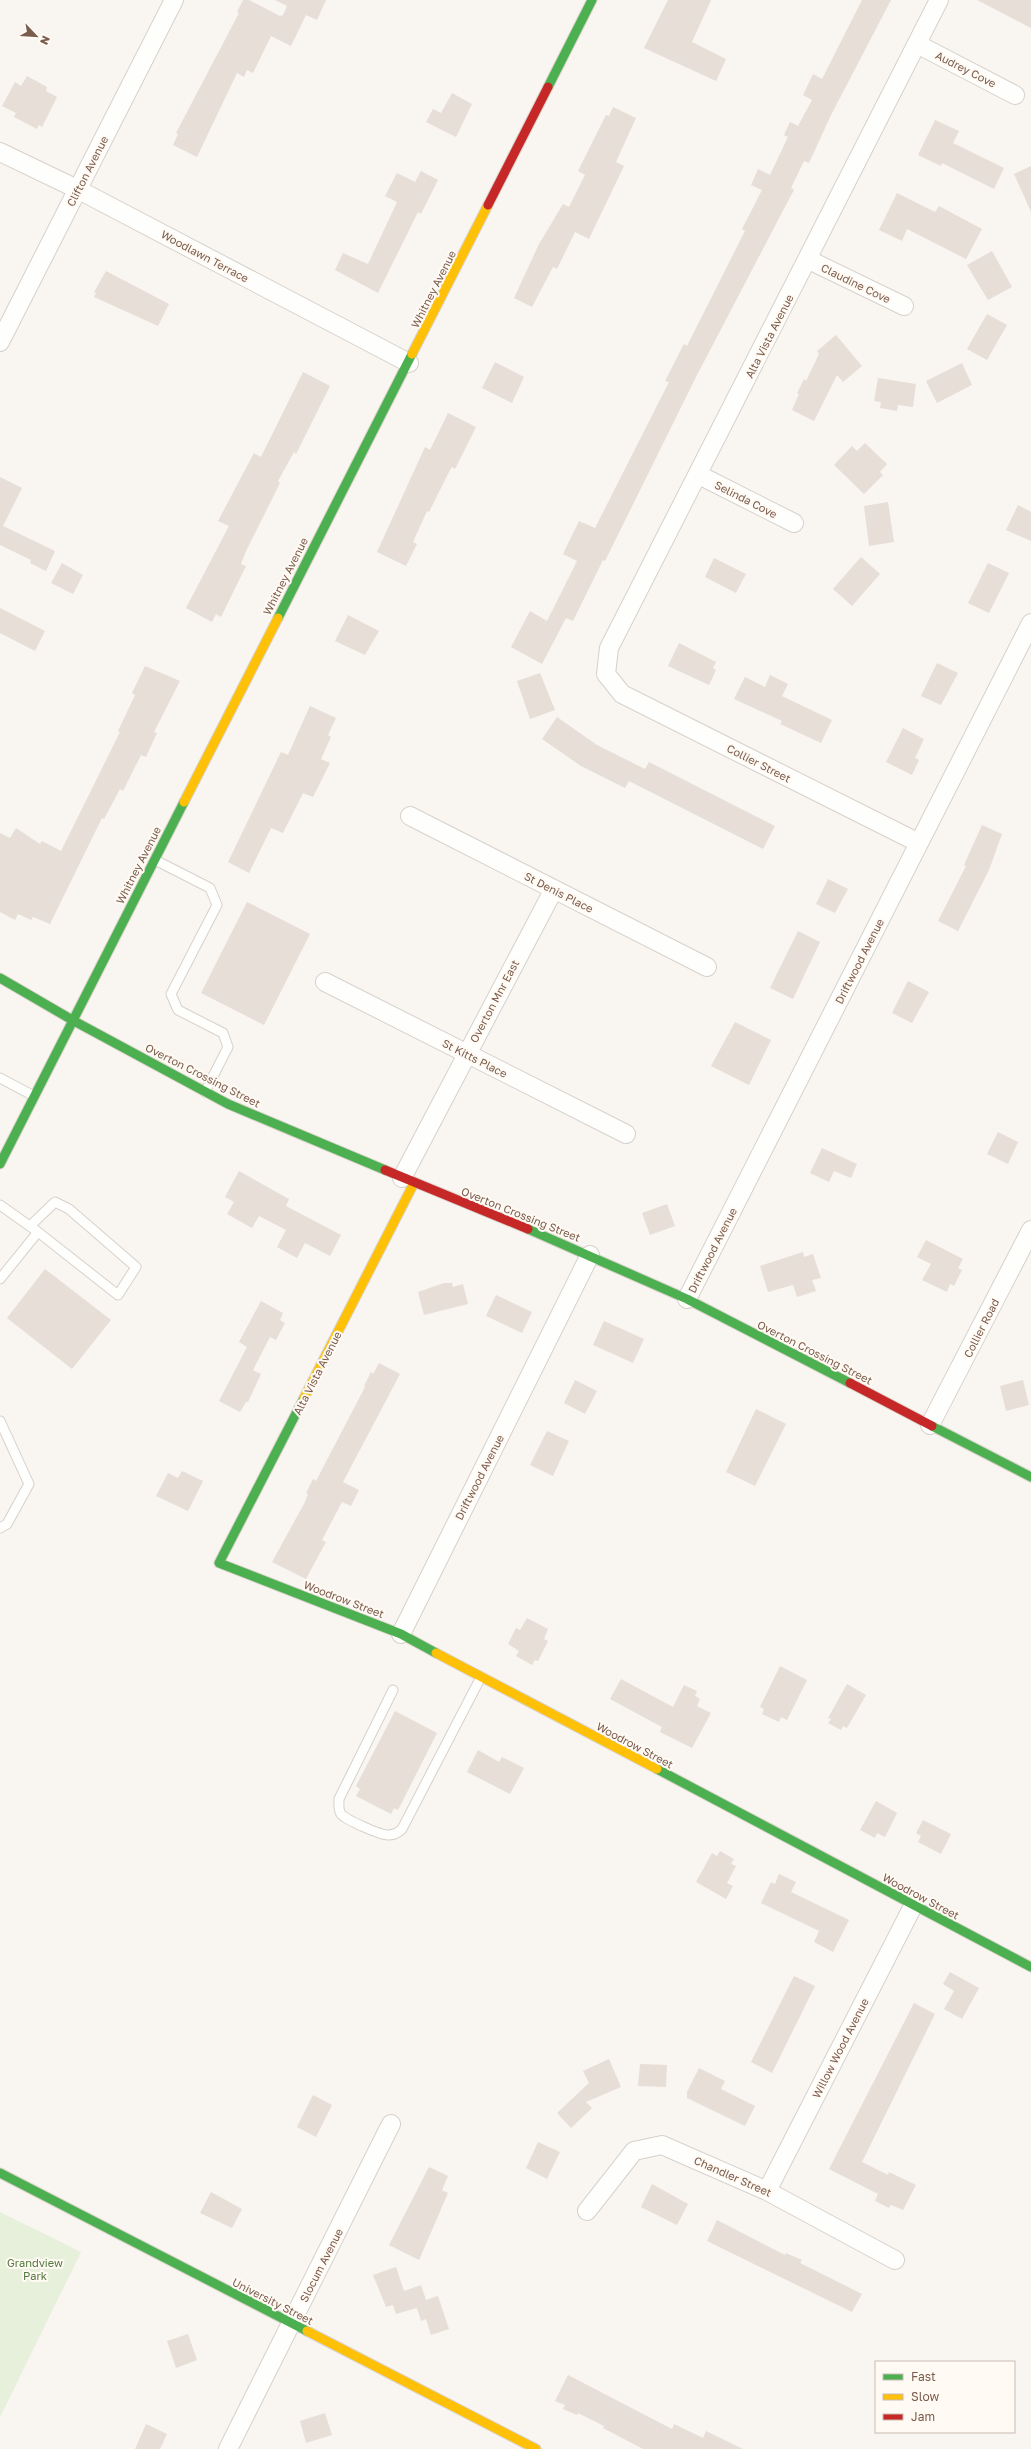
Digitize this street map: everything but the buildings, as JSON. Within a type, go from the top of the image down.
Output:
[{"type":"main road","name":"Whitney Avenue","points":[[0,1164],[3,1152],[35,1097],[74,1022],[213,742],[409,363],[592,0]]},
{"type":"main road","name":"Overton Crossing Street","points":[[0,978],[74,1022],[228,1104],[590,1255],[687,1299],[1031,1477]]},
{"type":"main road","name":"Alta Vista Avenue","points":[[219,1563],[408,1180]]},
{"type":"main road","name":"Woodrow Street","points":[[219,1563],[400,1634],[1031,1967]]},
{"type":"main road","name":"University Street","points":[[0,2173],[536,2449]]},
{"type":"street","name":"Clifton Avenue","points":[[0,342],[174,0]]},
{"type":"street","name":"Alta Vista Avenue","points":[[606,674],[609,648],[809,260],[939,0]]},
{"type":"street","name":"Audrey Cove","points":[[917,44],[1015,95]]},
{"type":"street","name":"Woodlawn Terrace","points":[[0,152],[77,189],[409,363]]},
{"type":"street","name":"Claudine Cove","points":[[809,260],[904,306]]},
{"type":"street","name":"Selinda Cove","points":[[698,475],[794,523]]},
{"type":"street","name":"Driftwood Avenue","points":[[687,1299],[1031,623]]},
{"type":"street","name":"Collier Street","points":[[606,674],[622,694],[919,844]]},
{"type":"street","name":"St Denis Place","points":[[410,816],[708,967]]},
{"type":"street","name":"Overton Mnr East","points":[[408,1180],[467,1054],[554,889]]},
{"type":"street","name":"St Kitts Place","points":[[325,982],[626,1134]]},
{"type":"street","name":"Collier Road","points":[[930,1425],[1031,1230]]},
{"type":"street","name":"Driftwood Avenue","points":[[400,1634],[590,1255]]},
{"type":"street","name":"Willow Wood Avenue","points":[[767,2191],[913,1906]]},
{"type":"street","name":"Slocum Avenue","points":[[228,2449],[391,2124]]},
{"type":"street","name":"Chandler Street","points":[[587,2211],[634,2151],[662,2145],[767,2191],[895,2260]]},
{"type":"lane","points":[[154,860],[210,888],[217,905],[171,994],[178,1010],[223,1033],[228,1047],[206,1092]]},
{"type":"lane","points":[[0,1078],[35,1097]]},
{"type":"lane","points":[[0,1205],[34,1229],[118,1295],[136,1267],[69,1209],[55,1202],[34,1229],[0,1279]]},
{"type":"lane","points":[[0,1421],[29,1484],[7,1524],[0,1528]]},
{"type":"lane","points":[[393,1690],[339,1799],[339,1807],[342,1814],[387,1835],[395,1834],[402,1829],[481,1677]]},
{"type":"green space","name":"Grandview Park","points":[[0,2212],[81,2252],[0,2417]]},
{"type":"traffic: fast","points":[[548,87],[592,0]]},
{"type":"traffic: fast","points":[[278,618],[412,354]]},
{"type":"traffic: fast","points":[[0,1164],[184,802]]},
{"type":"traffic: fast","points":[[0,978],[74,1021],[228,1104],[385,1170]]},
{"type":"traffic: fast","points":[[528,1229],[687,1299],[850,1383]]},
{"type":"traffic: fast","points":[[304,1398],[219,1563],[401,1634],[436,1653]]},
{"type":"traffic: fast","points":[[932,1426],[1031,1477]]},
{"type":"traffic: fast","points":[[657,1769],[1031,1967]]},
{"type":"traffic: fast","points":[[0,2173],[307,2331]]},
{"type":"traffic: slow","points":[[412,354],[488,205]]},
{"type":"traffic: slow","points":[[184,802],[278,618]]},
{"type":"traffic: slow","points":[[304,1398],[414,1183]]},
{"type":"traffic: slow","points":[[436,1653],[657,1769]]},
{"type":"traffic: slow","points":[[307,2331],[536,2449]]},
{"type":"traffic: jam","points":[[488,205],[548,87]]},
{"type":"traffic: jam","points":[[385,1170],[528,1229]]},
{"type":"traffic: jam","points":[[850,1383],[932,1426]]}]
